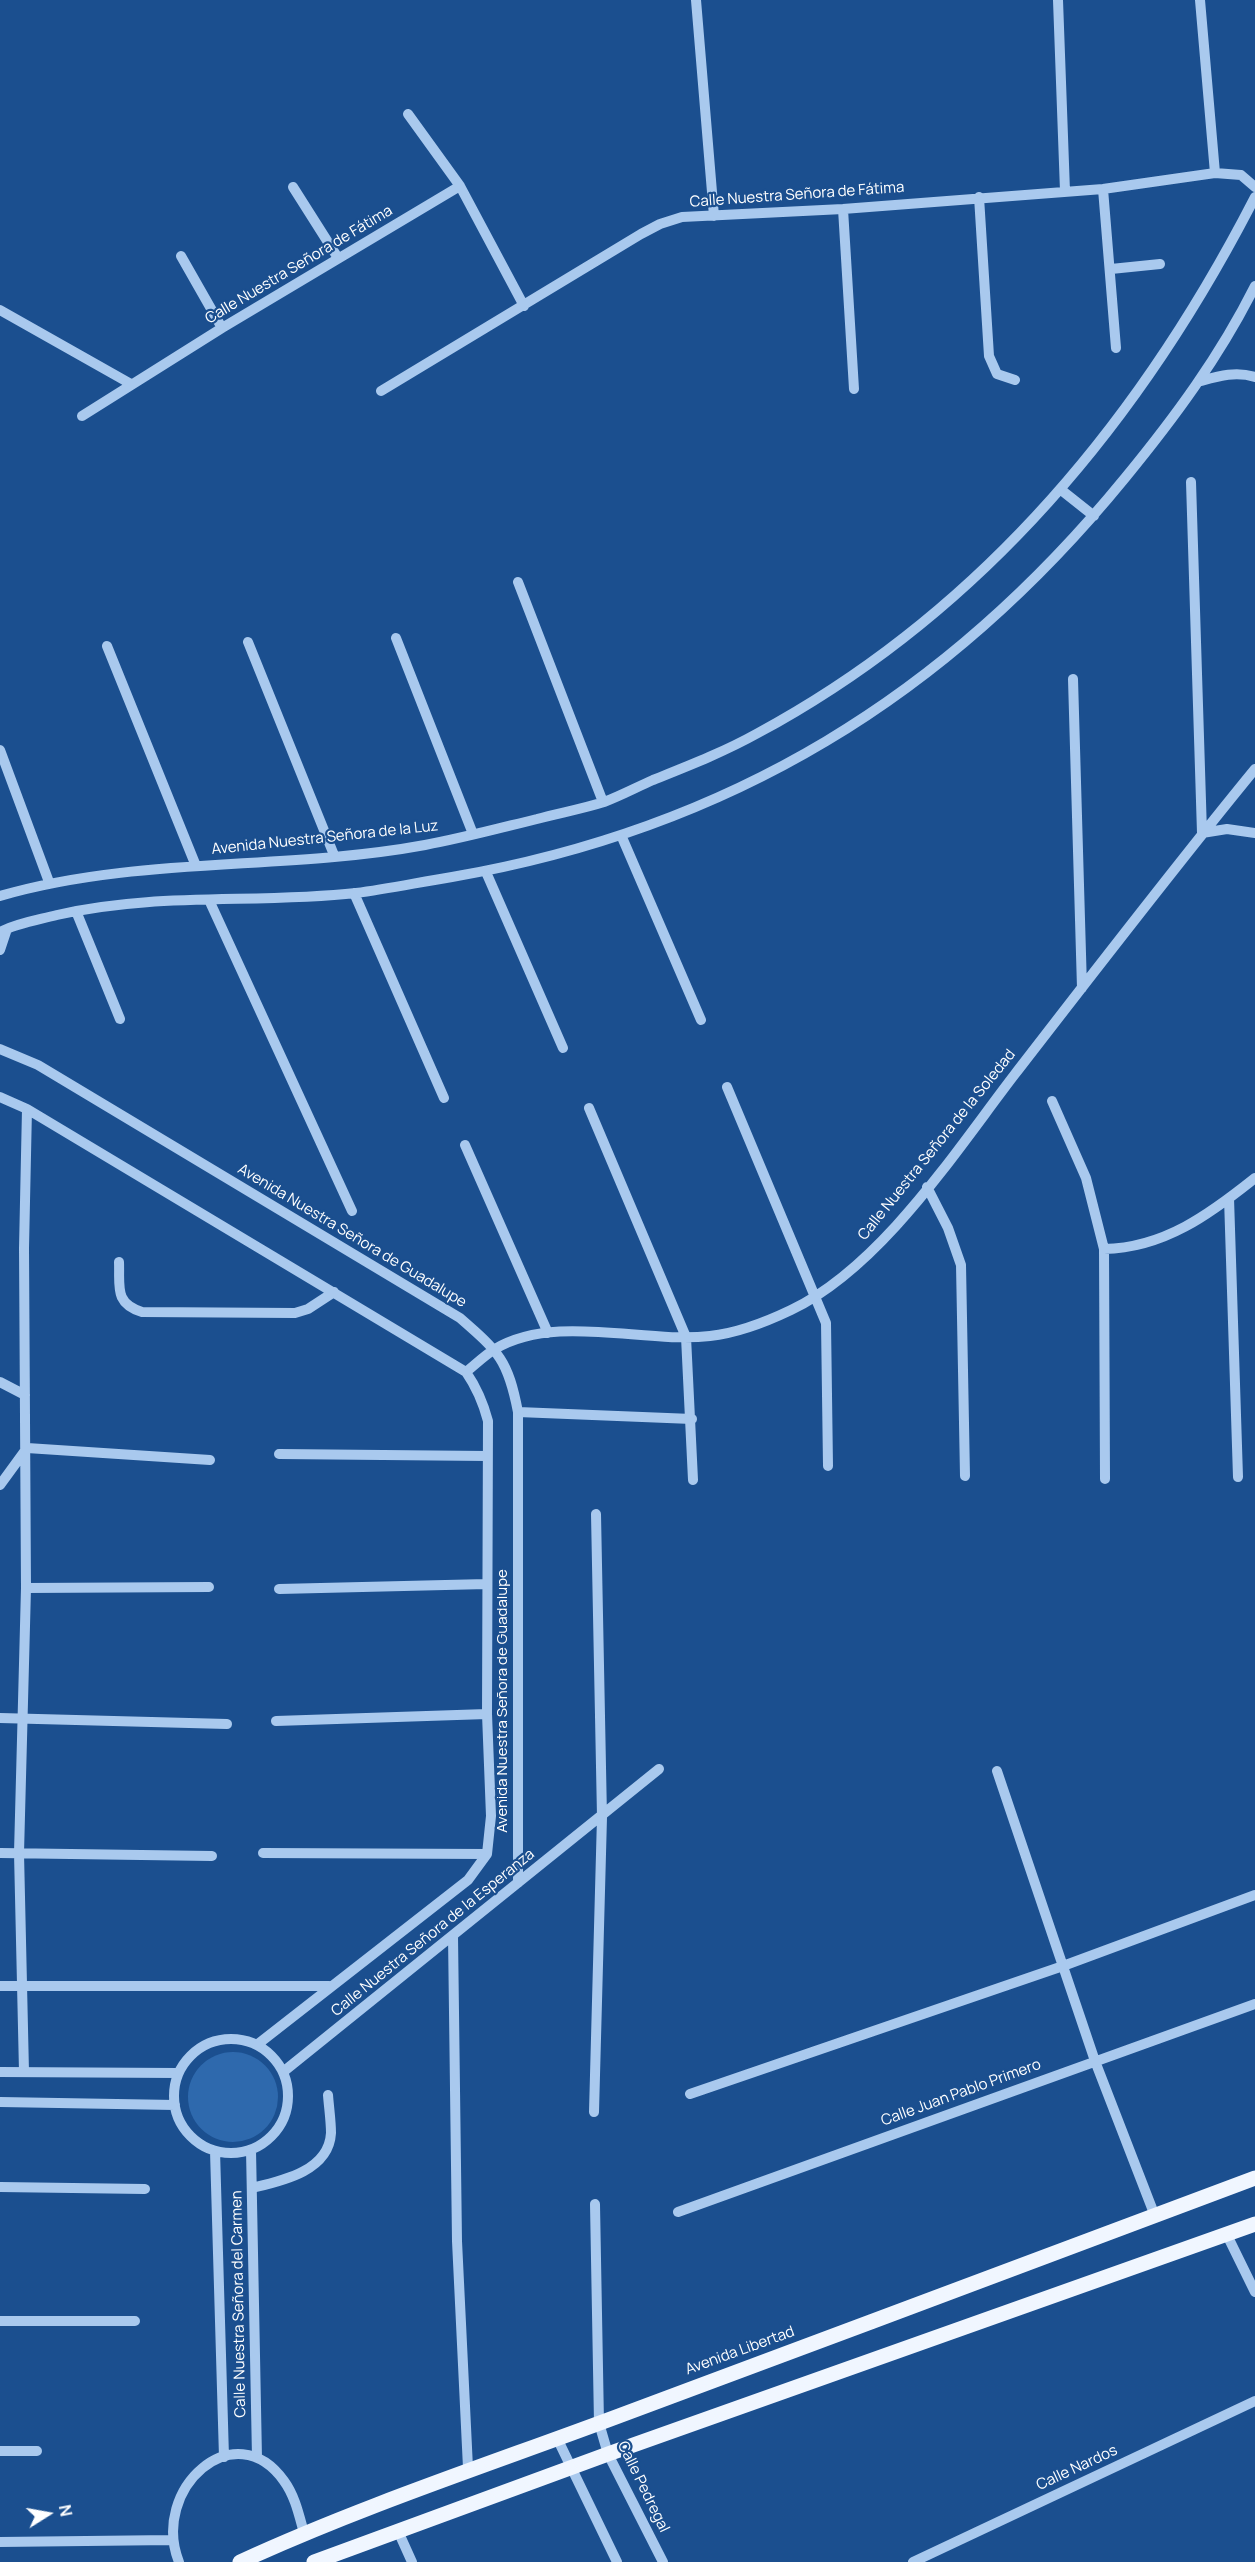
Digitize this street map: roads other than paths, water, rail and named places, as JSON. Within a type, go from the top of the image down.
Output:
[{"type":"main road","name":"Avenida Libertad","points":[[240,2562],[304,2533],[468,2468],[599,2423],[1255,2178]]},
{"type":"main road","points":[[314,2562],[608,2454],[1255,2224]]},
{"type":"street","points":[[696,0],[714,216]]},
{"type":"street","points":[[1058,0],[1065,191]]},
{"type":"street","points":[[1200,0],[1215,173]]},
{"type":"street","points":[[408,114],[460,186],[524,306]]},
{"type":"street","name":"Calle Nuestra Señora de Fátima","points":[[381,391],[660,224],[682,217],[843,209],[1103,189],[1215,173],[1241,175],[1255,187]]},
{"type":"street","name":"Calle Nuestra Señora de Fátima","points":[[82,416],[222,328],[460,186]]},
{"type":"street","points":[[293,187],[338,258]]},
{"type":"street","points":[[1103,189],[1116,348]]},
{"type":"street","points":[[979,197],[989,356],[997,374],[1015,380]]},
{"type":"street","name":"Avenida Nuestra Señora de la Luz","points":[[0,897],[49,882],[111,873],[334,855],[422,845],[474,834],[603,802],[691,765],[758,733],[882,655],[922,624],[1017,538],[1139,392],[1204,293],[1255,197]]},
{"type":"street","points":[[843,209],[854,389]]},
{"type":"street","points":[[181,256],[222,328]]},
{"type":"street","points":[[1111,269],[1160,264]]},
{"type":"street","points":[[0,950],[3,930],[76,911],[117,905],[354,893],[486,872],[621,836],[718,799],[783,767],[881,707],[922,678],[995,616],[1094,516],[1201,381],[1255,286]]},
{"type":"street","points":[[0,310],[131,384]]},
{"type":"street","points":[[1201,381],[1224,374],[1245,374],[1255,377]]},
{"type":"street","points":[[1191,482],[1202,833],[1227,829],[1255,833]]},
{"type":"street","points":[[1060,489],[1094,516]]},
{"type":"street","points":[[518,582],[603,802]]},
{"type":"street","points":[[396,638],[474,834]]},
{"type":"street","points":[[248,642],[334,855]]},
{"type":"street","points":[[107,646],[196,866]]},
{"type":"street","points":[[1073,679],[1082,988]]},
{"type":"street","points":[[0,750],[49,882]]},
{"type":"street","name":"Calle Nuestra Señora de la Soledad","points":[[466,1372],[496,1349],[523,1338],[548,1333],[686,1337],[710,1336],[746,1327],[768,1320],[817,1296],[859,1266],[927,1187],[1202,833],[1255,769]]},
{"type":"street","points":[[621,836],[701,1020]]},
{"type":"street","points":[[486,872],[563,1048]]},
{"type":"street","points":[[354,893],[444,1098]]},
{"type":"street","points":[[209,900],[352,1211]]},
{"type":"street","points":[[76,911],[120,1019]]},
{"type":"street","name":"Avenida Nuestra Señora de Guadalupe","points":[[1,1047],[38,1065],[460,1318],[496,1349],[509,1373],[518,1412],[518,1884]]},
{"type":"street","points":[[727,1087],[817,1296],[828,1334],[828,1466]]},
{"type":"street","name":"Avenida Nuestra Señora de Guadalupe","points":[[0,1097],[27,1108],[466,1372],[477,1388],[488,1421],[487,1714],[491,1816],[487,1854]]},
{"type":"street","points":[[1052,1101],[1086,1178],[1104,1249],[1105,1479]]},
{"type":"street","points":[[24,2072],[19,1853],[26,1588],[27,1448],[24,1248],[27,1108]]},
{"type":"street","points":[[589,1108],[675,1305],[686,1337],[692,1419],[693,1480]]},
{"type":"street","points":[[465,1145],[548,1333]]},
{"type":"street","points":[[1104,1249],[1122,1249],[1166,1238],[1229,1198],[1255,1178]]},
{"type":"street","points":[[927,1187],[948,1228],[961,1265],[964,1476]]},
{"type":"street","points":[[1229,1198],[1238,1477]]},
{"type":"street","points":[[119,1262],[121,1296],[125,1305],[142,1312],[295,1313],[308,1309],[334,1292]]},
{"type":"street","points":[[0,1382],[25,1395]]},
{"type":"street","points":[[518,1412],[692,1419]]},
{"type":"street","points":[[27,1448],[210,1460]]},
{"type":"street","points":[[0,1485],[27,1448]]},
{"type":"street","points":[[279,1454],[487,1456]]},
{"type":"street","points":[[594,2112],[602,1817],[596,1514]]},
{"type":"street","points":[[279,1589],[487,1584]]},
{"type":"street","points":[[26,1588],[209,1587]]},
{"type":"street","points":[[276,1721],[487,1714]]},
{"type":"street","points":[[0,1718],[227,1724]]},
{"type":"street","name":"Calle Nuestra Señora de la Esperanza","points":[[283,2072],[659,1769]]},
{"type":"street","points":[[997,1771],[1095,2061],[1155,2216]]},
{"type":"street","points":[[0,1853],[212,1856]]},
{"type":"street","points":[[263,1853],[487,1854]]},
{"type":"street","name":"Calle Nuestra Señora de la Esperanza","points":[[258,2044],[329,1986],[468,1880],[487,1854]]},
{"type":"street","points":[[690,2094],[1063,1966],[1255,1895]]},
{"type":"street","points":[[453,1936],[457,2241],[468,2468]]},
{"type":"street","points":[[0,1986],[329,1986]]},
{"type":"street","name":"Calle Juan Pablo Primero","points":[[678,2212],[1255,2004]]},
{"type":"street","points":[[230,2038],[258,2044],[273,2056],[283,2072],[287,2090],[283,2118],[267,2141],[251,2150],[233,2154],[215,2151],[201,2145],[188,2134],[179,2121],[174,2094],[178,2073],[188,2057],[203,2045],[230,2038]]},
{"type":"street","points":[[0,2072],[178,2073]]},
{"type":"street","points":[[252,2188],[291,2177],[308,2169],[324,2156],[331,2135],[328,2095]]},
{"type":"street","points":[[0,2102],[175,2105]]},
{"type":"street","name":"Calle Nuestra Señora del Carmen","points":[[251,2150],[257,2458]]},
{"type":"street","name":"Calle Nuestra Señora del Carmen","points":[[215,2151],[224,2457]]},
{"type":"street","points":[[0,2187],[145,2189]]},
{"type":"street","points":[[595,2204],[599,2423]]},
{"type":"street","points":[[1227,2235],[1255,2292]]},
{"type":"street","points":[[0,2321],[135,2321]]},
{"type":"street","name":"Calle Nardos","points":[[913,2562],[1255,2401]]},
{"type":"street","name":"Calle Pedregal","points":[[599,2423],[608,2454],[663,2562]]},
{"type":"street","points":[[557,2438],[617,2562]]},
{"type":"street","points":[[0,2451],[37,2451]]},
{"type":"street","points":[[178,2562],[172,2540],[173,2513],[183,2489],[200,2469],[224,2457],[239,2455],[257,2458],[267,2464],[285,2482],[304,2533]]},
{"type":"street","points":[[398,2531],[412,2562]]},
{"type":"street","points":[[0,2542],[172,2540]]}]
